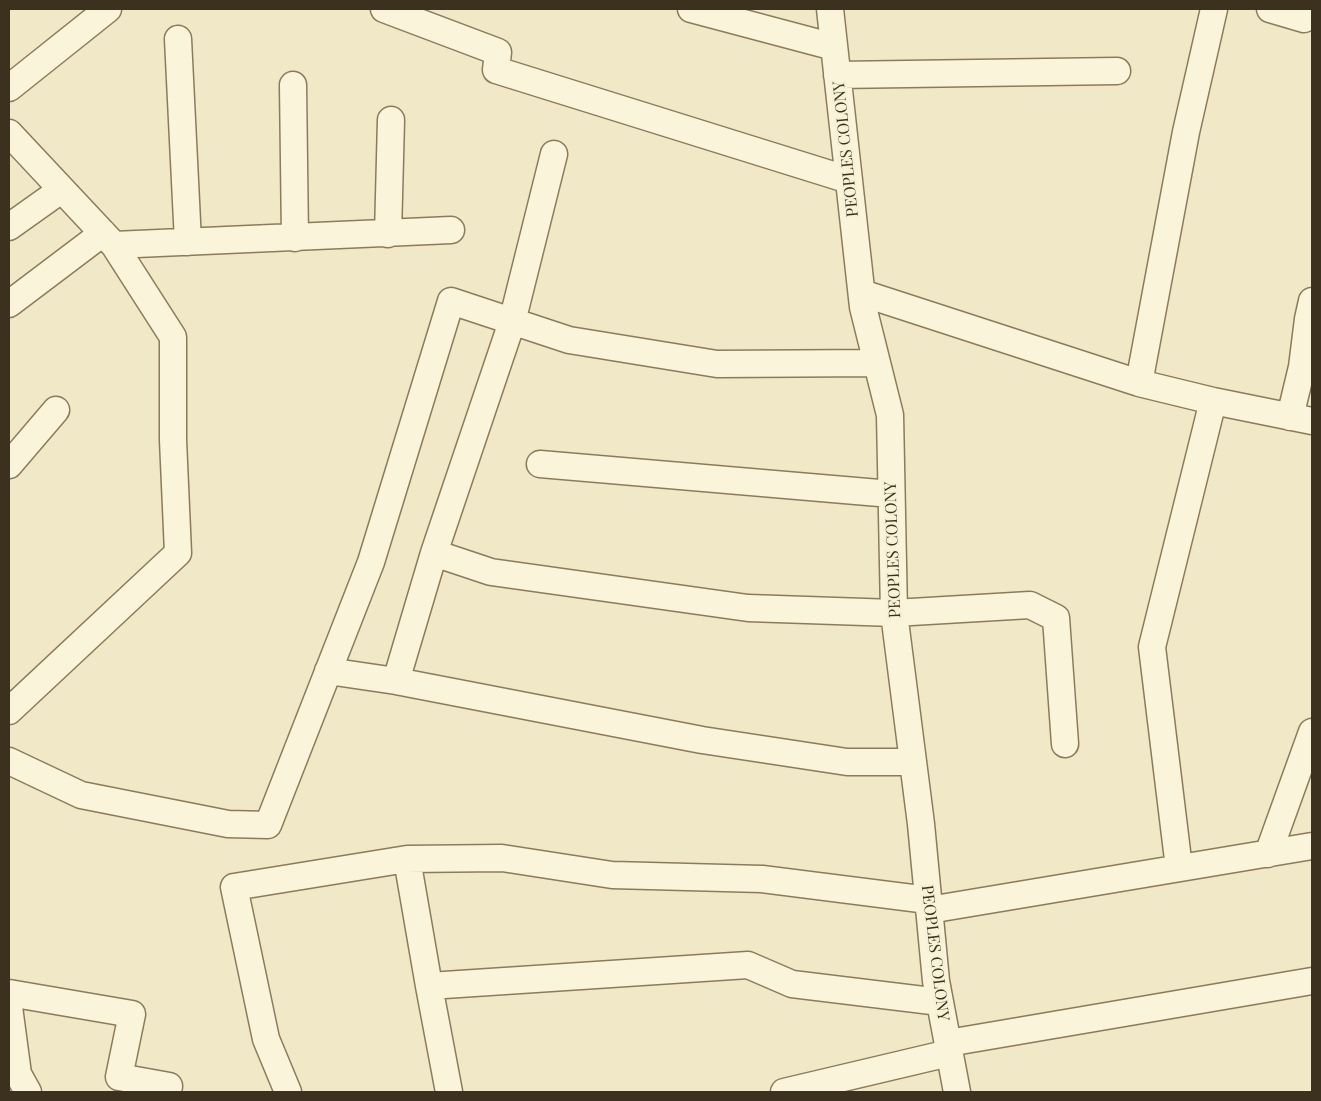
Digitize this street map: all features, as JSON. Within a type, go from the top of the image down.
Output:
[{"type":"street","points":[[9,88],[108,9]]},
{"type":"street","points":[[384,9],[498,52],[496,70],[849,180]]},
{"type":"street","points":[[691,9],[834,47]]},
{"type":"street","name":"PEOPLES COLONY","points":[[830,9],[864,307],[890,415],[894,613],[913,762],[936,980],[957,1092]]},
{"type":"street","points":[[1139,383],[1186,132],[1214,9]]},
{"type":"street","points":[[1270,9],[1304,19]]},
{"type":"street","points":[[178,39],[188,242]]},
{"type":"street","points":[[837,76],[1117,71]]},
{"type":"street","points":[[293,84],[295,238]]},
{"type":"street","points":[[388,234],[391,120]]},
{"type":"street","points":[[9,133],[109,239],[172,337],[178,553],[9,711]]},
{"type":"street","points":[[396,681],[434,553],[512,322],[554,154]]},
{"type":"street","points":[[9,227],[61,190]]},
{"type":"street","points":[[10,301],[109,239],[188,242],[451,230]]},
{"type":"street","points":[[862,292],[1139,383],[1212,401],[1301,419],[1302,367],[1312,301]]},
{"type":"street","points":[[9,761],[81,795],[228,824],[268,825],[371,562],[451,301],[569,340],[717,364],[877,363]]},
{"type":"street","points":[[1179,868],[1152,647],[1212,401]]},
{"type":"street","points":[[9,465],[56,410]]},
{"type":"street","points":[[540,464],[891,494]]},
{"type":"street","points":[[434,553],[491,572],[748,608],[894,613],[1030,605],[1056,618],[1066,744]]},
{"type":"street","points":[[328,671],[396,681],[702,740],[846,762],[913,762]]},
{"type":"street","points":[[1268,854],[1312,732]]},
{"type":"street","points":[[288,1092],[266,1039],[234,887],[407,860],[502,858],[612,875],[762,879],[928,905],[1179,868],[1312,846]]},
{"type":"street","points":[[407,860],[449,1092]]},
{"type":"street","points":[[429,986],[748,965],[792,984],[940,1002]]},
{"type":"street","points":[[784,1092],[949,1048],[1312,981]]},
{"type":"street","points":[[9,993],[132,1014],[119,1077],[169,1086],[168,1092]]},
{"type":"street","points":[[9,1007],[18,1074],[28,1092]]}]
